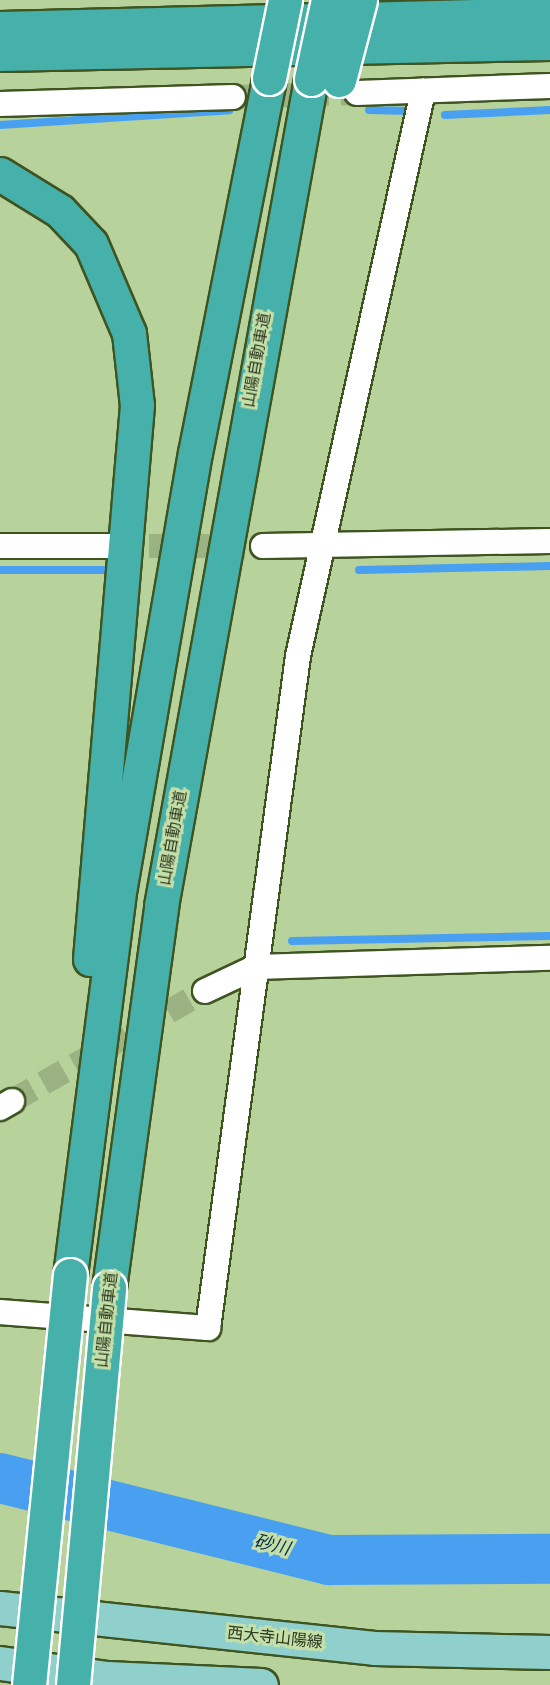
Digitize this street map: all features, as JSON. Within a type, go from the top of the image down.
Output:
[{"type":"highway","points":[[29,1685],[76,1221],[118,898],[195,453],[285,0]]},
{"type":"highway","name":"山陽自動車道","points":[[73,1685],[109,1288],[161,906],[293,157],[336,84],[328,0]]},
{"type":"highway","points":[[336,84],[360,0]]},
{"type":"highway","points":[[0,28],[550,14]]},
{"type":"highway","points":[[0,54],[550,43]]},
{"type":"highway","points":[[0,174],[60,211],[91,244],[129,333],[137,405],[94,876],[76,1221]]},
{"type":"main road","name":"西大寺山陽線","points":[[0,1608],[374,1648],[550,1652]]},
{"type":"main road","points":[[0,1663],[107,1678],[261,1685]]},
{"type":"street","points":[[336,84],[423,92],[550,86]]},
{"type":"street","points":[[0,1312],[208,1328],[298,656],[423,92]]},
{"type":"street","points":[[0,104],[233,97]]},
{"type":"street","points":[[263,546],[550,541]]},
{"type":"street","points":[[0,546],[113,546]]},
{"type":"street","points":[[205,991],[256,966],[550,958]]},
{"type":"waterway","points":[[0,125],[230,110]]},
{"type":"waterway","points":[[369,110],[411,111]]},
{"type":"waterway","points":[[445,115],[550,110]]},
{"type":"waterway","points":[[359,570],[550,566]]},
{"type":"waterway","points":[[0,570],[107,570]]},
{"type":"waterway","points":[[292,941],[550,936]]},
{"type":"waterway","name":"砂川","points":[[0,1478],[330,1560],[550,1559]]},
{"type":"tunnel","points":[[233,97],[357,93]]},
{"type":"tunnel","points":[[113,546],[263,546]]},
{"type":"tunnel","points":[[12,1101],[205,991]]}]
